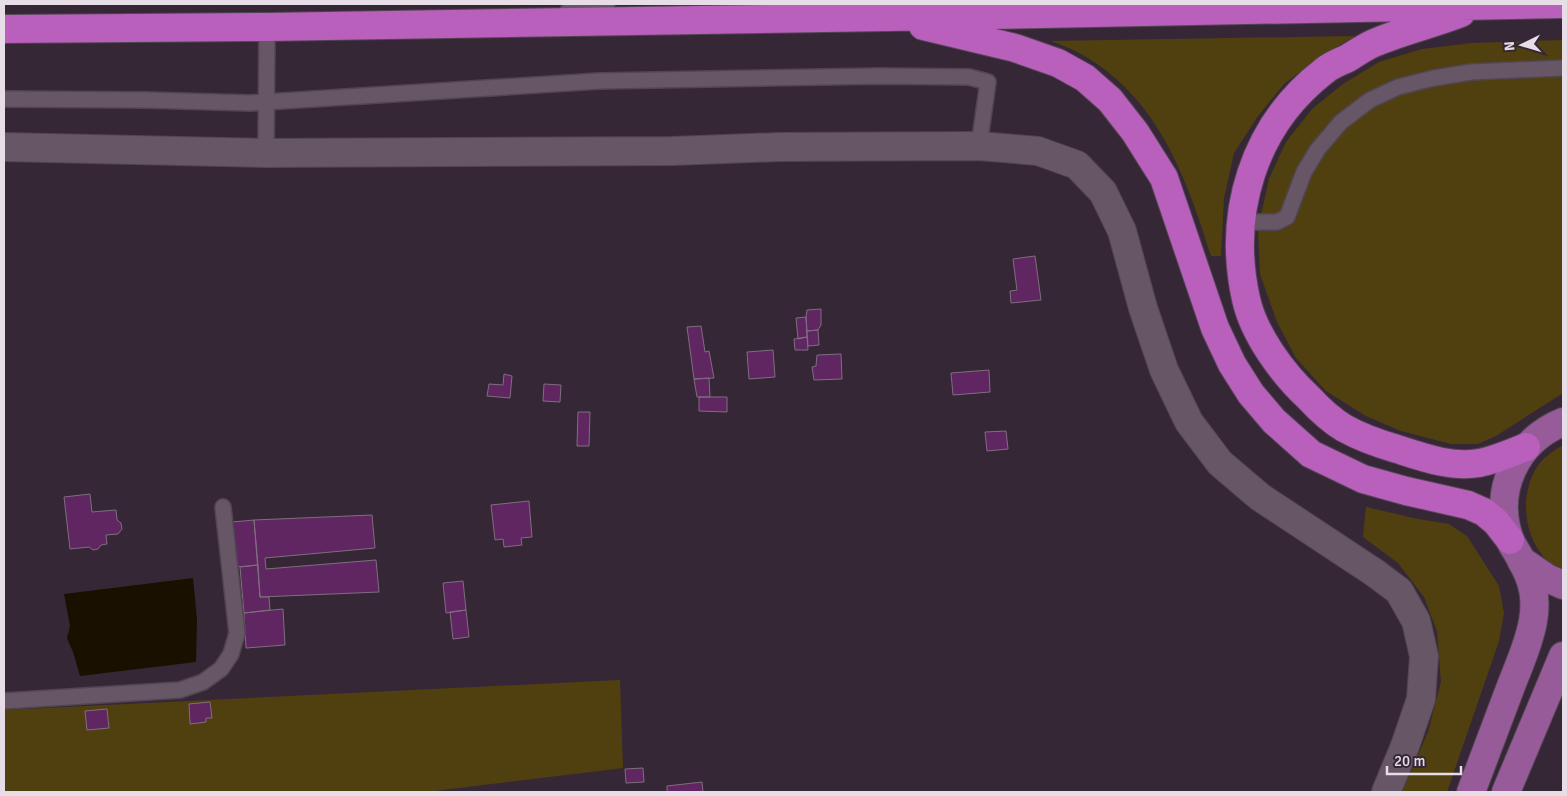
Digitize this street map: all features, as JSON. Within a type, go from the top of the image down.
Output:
[{"type":"highway","points":[[4,29],[267,27],[1563,4]]},
{"type":"highway","points":[[1484,5],[1374,43],[1325,70],[1296,96],[1269,131],[1248,180],[1240,222],[1241,262],[1247,301],[1260,334],[1276,361],[1298,388],[1344,428],[1382,444],[1429,460],[1462,464],[1478,463],[1526,447]]},
{"type":"highway","points":[[888,17],[1015,48],[1058,63],[1085,78],[1115,106],[1135,132],[1164,178],[1215,328],[1232,364],[1252,394],[1274,421],[1311,454],[1363,479],[1468,505],[1484,512],[1496,522],[1516,551]]},
{"type":"main road","points":[[1471,792],[1528,641],[1535,606],[1534,590],[1516,551],[1506,523],[1506,487],[1512,469],[1526,447],[1542,433],[1563,422]]},
{"type":"main road","points":[[1516,551],[1547,578],[1563,585]]},
{"type":"main road","points":[[1506,792],[1563,656]]},
{"type":"street","points":[[4,147],[266,153],[662,151],[779,147],[979,146],[1038,151],[1077,165],[1103,192],[1122,232],[1143,308],[1164,370],[1190,422],[1220,463],[1260,497],[1375,573],[1398,591],[1416,621],[1424,656],[1421,699],[1405,746],[1386,792]]},
{"type":"lane","points":[[512,23],[608,4]]},
{"type":"lane","points":[[805,4],[888,17]]},
{"type":"lane","points":[[266,153],[267,27]]},
{"type":"lane","points":[[1240,222],[1277,222],[1287,216],[1304,172],[1318,149],[1341,122],[1370,100],[1398,87],[1434,78],[1471,72],[1563,68]]},
{"type":"lane","points":[[4,99],[266,102],[598,81],[969,76],[988,82],[979,146]]},
{"type":"lane","points":[[4,701],[180,690],[203,682],[221,669],[231,654],[237,633],[223,508]]},
{"type":"shaded area","points":[[1355,36],[1321,56],[1284,84],[1258,116],[1234,153],[1224,198],[1221,256],[1211,256],[1191,196],[1179,168],[1165,140],[1148,115],[1129,91],[1106,70],[1076,51],[1051,41]]},
{"type":"shaded area","points":[[1563,40],[1563,393],[1496,436],[1478,444],[1451,444],[1401,431],[1366,416],[1326,391],[1296,358],[1277,322],[1260,274],[1258,228],[1269,179],[1286,142],[1312,109],[1343,84],[1379,62],[1422,49],[1472,43]]},
{"type":"shaded area","points":[[1563,445],[1563,571],[1550,563],[1540,552],[1532,538],[1526,508],[1527,492],[1539,464],[1550,453]]},
{"type":"shaded area","points":[[1366,507],[1449,524],[1467,536],[1499,586],[1504,613],[1499,641],[1447,792],[1402,792],[1428,732],[1441,682],[1437,631],[1424,597],[1398,563],[1363,537]]},
{"type":"shaded area","points":[[193,578],[197,619],[196,662],[80,676],[67,638],[70,626],[64,594]]},
{"type":"shaded area","points":[[620,680],[623,768],[426,792],[4,792],[4,710]]},
{"type":"building","points":[[1035,256],[1041,300],[1011,303],[1010,291],[1017,290],[1013,259]]},
{"type":"building","points":[[821,309],[821,325],[818,330],[807,331],[807,310]]},
{"type":"building","points":[[806,317],[807,337],[798,339],[796,318]]},
{"type":"building","points":[[701,326],[705,352],[709,351],[714,378],[694,379],[687,327]]},
{"type":"building","points":[[818,330],[819,345],[808,346],[807,331]]},
{"type":"building","points":[[807,337],[808,350],[795,350],[794,339]]},
{"type":"building","points":[[773,350],[775,377],[749,379],[747,352]]},
{"type":"building","points":[[841,354],[842,379],[814,380],[812,367],[816,366],[817,355]]},
{"type":"building","points":[[989,370],[990,392],[953,395],[951,373]]},
{"type":"building","points":[[504,374],[512,376],[510,398],[487,396],[489,384],[503,385]]},
{"type":"building","points":[[709,378],[710,397],[697,397],[694,379]]},
{"type":"building","points":[[544,384],[561,385],[560,402],[543,401]]},
{"type":"building","points":[[699,397],[727,397],[727,412],[699,411]]},
{"type":"building","points":[[578,412],[590,412],[589,446],[577,446]]},
{"type":"building","points":[[1006,431],[1008,449],[987,451],[985,432]]},
{"type":"building","points":[[90,494],[92,512],[116,510],[117,520],[121,523],[122,529],[118,534],[106,535],[107,544],[101,545],[98,549],[93,550],[89,547],[70,549],[64,497]]},
{"type":"building","points":[[529,501],[532,537],[521,538],[522,545],[504,547],[503,539],[495,540],[491,505]]},
{"type":"building","points":[[372,515],[375,548],[265,558],[266,569],[376,560],[379,592],[260,597],[254,520]]},
{"type":"building","points":[[254,520],[258,565],[236,567],[232,522]]},
{"type":"building","points":[[258,565],[260,597],[269,597],[270,610],[244,613],[240,567]]},
{"type":"building","points":[[463,581],[466,610],[446,613],[443,583]]},
{"type":"building","points":[[283,609],[285,645],[246,648],[244,613]]},
{"type":"building","points":[[466,610],[469,637],[453,639],[450,612]]},
{"type":"building","points":[[210,702],[212,718],[206,718],[206,722],[190,724],[189,704]]},
{"type":"building","points":[[107,709],[109,728],[87,730],[85,711]]},
{"type":"building","points":[[643,768],[644,782],[626,783],[625,769]]},
{"type":"building","points":[[702,782],[703,792],[667,792],[667,786]]}]
